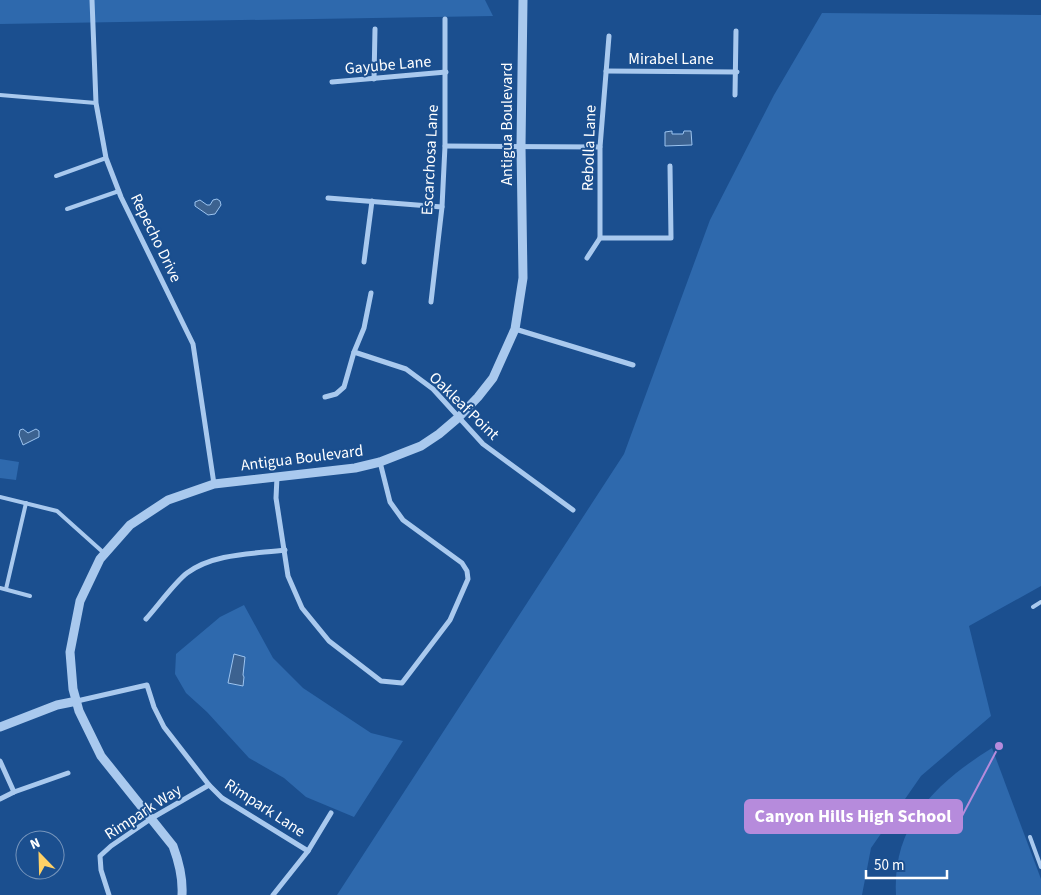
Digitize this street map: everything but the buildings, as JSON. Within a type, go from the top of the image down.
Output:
[{"type":"street","name":"Repecho Drive","points":[[92,0],[96,103],[106,158],[119,190],[192,344],[214,484]]},
{"type":"street","name":"Antigua Boulevard","points":[[182,895],[183,884],[173,846],[101,756],[79,711],[73,689],[70,652],[80,601],[100,559],[130,525],[168,500],[214,484],[355,468],[380,462],[421,446],[440,434],[478,397],[493,378],[515,329],[523,278],[521,146],[523,0]]},
{"type":"street","name":"Escarchosa Lane","points":[[430,302],[442,207],[445,146],[445,19]]},
{"type":"street","points":[[374,79],[375,29]]},
{"type":"street","name":"Mirabel Lane","points":[[735,96],[736,31]]},
{"type":"street","name":"Rebolla Lane","points":[[600,238],[600,147],[609,36]]},
{"type":"street","name":"Mirabel Lane","points":[[606,71],[736,72]]},
{"type":"street","name":"Gayube Lane","points":[[332,82],[446,72]]},
{"type":"street","points":[[445,146],[600,147]]},
{"type":"street","points":[[587,258],[600,238],[671,238],[670,166]]},
{"type":"street","points":[[328,198],[442,207]]},
{"type":"street","points":[[364,262],[372,201]]},
{"type":"street","points":[[325,397],[336,394],[344,387],[354,352],[364,328],[371,293]]},
{"type":"street","points":[[515,329],[633,365]]},
{"type":"street","name":"Oakleaf Point","points":[[354,352],[406,370],[433,389],[483,444],[573,510]]},
{"type":"street","points":[[277,477],[276,498],[288,576],[302,608],[329,641],[381,681],[402,683],[450,620],[468,579],[467,571],[462,563],[403,520],[390,502],[380,462]]},
{"type":"street","points":[[146,619],[186,574],[199,566],[223,558],[285,550]]},
{"type":"street","name":"Rimpark Lane","points":[[77,701],[147,685],[154,707],[164,727],[209,785],[222,798],[308,851]]},
{"type":"street","points":[[0,727],[57,705],[77,701]]},
{"type":"street","points":[[0,761],[14,792]]},
{"type":"street","points":[[0,799],[14,792],[68,773]]},
{"type":"street","name":"Rimpark Way","points":[[109,895],[101,870],[100,856],[110,846],[152,818],[209,785]]},
{"type":"street","points":[[273,895],[308,851],[331,813]]},
{"type":"lane","points":[[0,94],[96,103]]},
{"type":"lane","points":[[56,176],[106,158]]},
{"type":"lane","points":[[67,209],[119,190]]},
{"type":"lane","points":[[0,497],[57,511],[105,554]]},
{"type":"lane","points":[[6,589],[26,504]]},
{"type":"lane","points":[[0,588],[30,596]]},
{"type":"lane","points":[[1033,607],[1041,602]]},
{"type":"lane","points":[[1030,837],[1041,867]]},
{"type":"shaded area","points":[[0,0],[485,0],[493,16],[0,24]]},
{"type":"shaded area","points":[[822,13],[1041,15],[1041,586],[969,626],[991,716],[921,776],[871,848],[862,895],[337,895],[624,454],[710,220],[774,95]]},
{"type":"shaded area","points":[[672,131],[672,134],[683,134],[684,131],[691,131],[692,145],[665,146],[665,132]]},
{"type":"shaded area","points":[[217,199],[221,205],[215,214],[208,215],[195,206],[195,202],[200,200],[210,205],[213,200]]},
{"type":"shaded area","points":[[23,429],[28,433],[36,429],[39,431],[39,437],[23,445],[19,435],[20,430]]},
{"type":"shaded area","points":[[0,459],[19,462],[16,480],[0,478]]},
{"type":"shaded area","points":[[244,605],[273,658],[303,688],[371,733],[403,741],[354,817],[306,797],[284,778],[249,758],[207,712],[186,693],[175,674],[176,654],[220,617]]},
{"type":"shaded area","points":[[234,654],[245,657],[243,686],[228,683]]},
{"type":"shaded area","points":[[992,748],[1041,879],[1041,895],[896,895],[897,870],[901,847],[910,827],[922,808],[936,791],[953,776]]},
{"type":"place","name":"Canyon Hills High School","points":[[999,746]]}]
